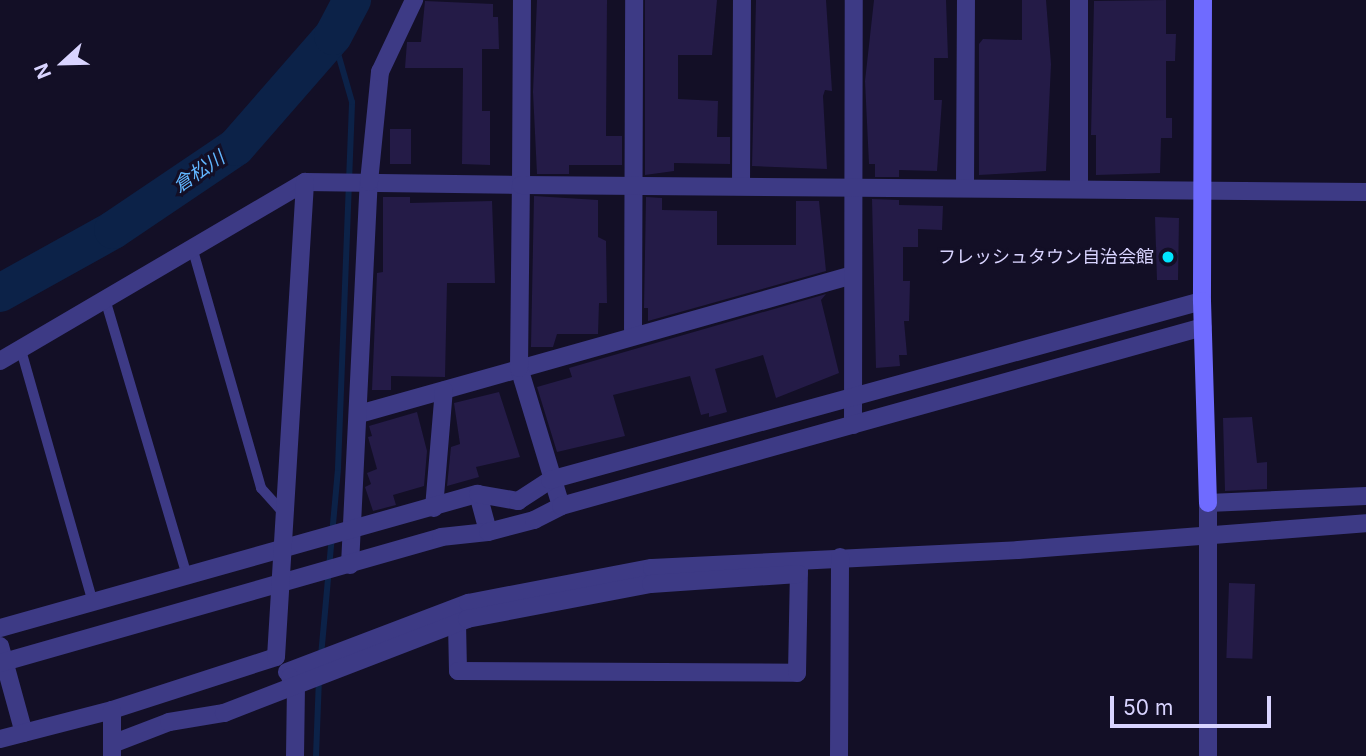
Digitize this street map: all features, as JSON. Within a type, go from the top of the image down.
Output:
[{"type":"street","points":[[350,565],[369,182],[380,72],[414,0]]},
{"type":"street","points":[[522,0],[519,368],[550,481],[561,506]]},
{"type":"street","points":[[633,335],[634,0]]},
{"type":"street","points":[[741,186],[742,0]]},
{"type":"street","points":[[853,425],[854,0]]},
{"type":"street","points":[[965,187],[966,0]]},
{"type":"street","points":[[1079,0],[1079,188]]},
{"type":"street","points":[[1203,0],[1202,301],[1210,534],[1208,756]]},
{"type":"street","points":[[295,756],[279,586],[305,182]]},
{"type":"street","points":[[0,361],[305,182],[1366,192]]},
{"type":"street","points":[[359,414],[853,275]]},
{"type":"street","points":[[0,628],[478,494],[518,501],[550,481],[853,395],[1202,301]]},
{"type":"street","points":[[24,733],[1,657],[279,586],[441,537],[488,532],[534,520],[561,506],[1203,327]]},
{"type":"street","points":[[434,508],[444,390]]},
{"type":"street","points":[[478,494],[488,532]]},
{"type":"street","points":[[1208,503],[1366,496]]},
{"type":"street","points":[[0,739],[112,710],[286,671],[457,623],[651,584],[799,567],[840,557],[1018,550],[1366,523]]},
{"type":"street","points":[[839,756],[840,557]]},
{"type":"street","points":[[457,623],[458,671],[797,673],[799,567]]},
{"type":"street","points":[[112,710],[112,750],[169,722],[224,713],[286,671],[468,603],[652,568],[799,567]]},
{"type":"lane","points":[[192,247],[261,488],[282,512]]},
{"type":"lane","points":[[105,299],[187,576]]},
{"type":"lane","points":[[21,350],[93,602]]},
{"type":"building","points":[[537,0],[607,0],[606,136],[622,136],[622,165],[569,165],[569,174],[537,174],[533,92]]},
{"type":"building","points":[[645,0],[717,0],[712,55],[678,55],[678,99],[718,101],[717,137],[730,137],[730,164],[674,163],[674,171],[645,175]]},
{"type":"building","points":[[756,0],[826,0],[832,91],[825,90],[823,96],[827,169],[752,166]]},
{"type":"building","points":[[874,0],[946,0],[948,58],[934,58],[934,100],[942,100],[937,171],[899,170],[899,177],[875,177],[875,164],[869,164],[865,81]]},
{"type":"building","points":[[1022,0],[1046,0],[1051,64],[1046,171],[979,175],[979,44],[983,39],[1022,40]]},
{"type":"building","points":[[1166,0],[1166,34],[1176,34],[1175,61],[1166,61],[1166,118],[1172,118],[1172,138],[1161,138],[1160,173],[1096,175],[1096,135],[1091,135],[1094,1]]},
{"type":"building","points":[[425,1],[493,4],[493,17],[498,17],[499,49],[482,49],[482,111],[490,111],[490,165],[462,164],[463,68],[405,68],[407,42],[421,42]]},
{"type":"building","points":[[390,129],[411,129],[411,164],[390,164]]},
{"type":"building","points":[[534,196],[598,200],[598,237],[606,241],[607,303],[599,303],[598,334],[557,334],[553,347],[531,347]]},
{"type":"building","points":[[383,197],[410,197],[410,203],[492,201],[495,283],[447,283],[445,377],[391,376],[391,390],[372,390],[377,273],[383,272]]},
{"type":"building","points":[[646,197],[662,198],[662,210],[717,211],[717,245],[796,245],[796,201],[819,201],[826,271],[648,321],[648,308],[644,308]]},
{"type":"building","points":[[872,199],[899,200],[899,205],[943,206],[942,230],[918,229],[918,247],[903,247],[903,281],[910,281],[909,321],[904,321],[907,355],[899,355],[900,366],[876,368]]},
{"type":"building","name":"フレッシュタウン自治会館","points":[[1155,217],[1179,218],[1178,280],[1157,280]]},
{"type":"building","points":[[826,294],[821,300],[839,373],[776,398],[763,355],[715,369],[727,412],[709,417],[709,413],[701,415],[690,376],[613,395],[625,436],[557,452],[537,387],[572,377],[569,368]]},
{"type":"building","points":[[499,392],[520,457],[476,467],[479,477],[447,486],[451,447],[460,444],[454,403]]},
{"type":"building","points":[[417,412],[427,451],[424,486],[393,495],[396,505],[373,511],[365,487],[371,484],[367,473],[377,469],[368,437],[372,436],[369,426]]},
{"type":"building","points":[[1252,417],[1257,463],[1267,462],[1267,489],[1225,491],[1223,418]]},
{"type":"building","points":[[1229,583],[1255,584],[1252,659],[1226,658]]},
{"type":"waterway","name":"倉松川","points":[[0,293],[113,230],[236,147],[333,36],[352,0]]},
{"type":"waterway","points":[[321,656],[338,468],[352,102],[333,36]]},
{"type":"waterway","points":[[316,756],[319,678]]},
{"type":"place","name":"フレッシュタウン自治会館","points":[[1168,257]]}]
